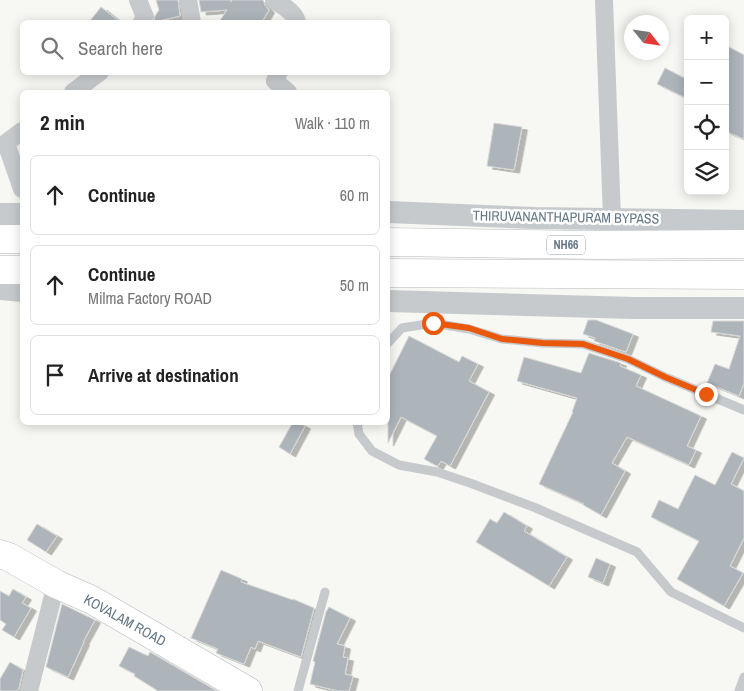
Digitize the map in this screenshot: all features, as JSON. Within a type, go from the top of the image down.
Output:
[{"type":"main road","points":[[0,239],[20,240]]},
{"type":"main road","name":"THIRUVANANTHAPURAM BYPASS","points":[[390,242],[597,245],[744,244]]},
{"type":"main road","points":[[0,270],[20,270]]},
{"type":"main road","name":"NH66","points":[[390,273],[744,275]]},
{"type":"main road","name":"KOVALAM ROAD","points":[[0,554],[9,557],[56,584],[92,600],[248,691]]},
{"type":"street","points":[[138,0],[145,18],[144,20]]},
{"type":"street","points":[[188,0],[192,20]]},
{"type":"street","points":[[274,0],[288,9],[296,20]]},
{"type":"street","points":[[604,0],[612,219]]},
{"type":"street","points":[[76,90],[96,75]]},
{"type":"street","points":[[20,132],[6,143],[20,183]]},
{"type":"street","name":"THIRUVANANTHAPURAM BYPASS","points":[[390,212],[535,218],[744,221]]},
{"type":"street","points":[[0,214],[20,214]]},
{"type":"street","points":[[0,289],[20,291]]},
{"type":"street","points":[[390,301],[634,308],[744,308]]},
{"type":"street","points":[[29,691],[56,584]]},
{"type":"lane","points":[[390,341],[402,328],[433,323],[469,328],[502,339],[583,344],[628,359],[665,377],[744,410]]},
{"type":"lane","points":[[358,425],[359,434],[372,451],[399,465],[437,472],[470,483],[536,508],[637,552],[671,592],[744,628]]},
{"type":"lane","points":[[298,691],[325,592]]},
{"type":"lane","points":[[739,691],[744,676]]},
{"type":"building","points":[[156,0],[178,0],[180,16],[154,20],[159,10]]},
{"type":"building","points":[[199,0],[231,0],[231,2],[232,0],[263,0],[269,10],[263,20],[220,20],[227,10],[201,12]]},
{"type":"building","points":[[101,7],[117,20],[91,20]]},
{"type":"building","points":[[729,47],[744,55],[744,139],[729,133]]},
{"type":"building","points":[[665,68],[684,78],[684,97],[657,84]]},
{"type":"building","points":[[494,123],[522,127],[514,170],[487,166]]},
{"type":"building","points":[[588,320],[596,320],[633,334],[626,352],[594,341],[595,338],[583,334]]},
{"type":"building","points":[[713,321],[744,321],[744,383],[739,396],[707,383],[715,364],[729,369],[740,336],[711,332]]},
{"type":"building","points":[[409,336],[459,362],[462,356],[478,364],[469,381],[489,392],[450,466],[441,461],[438,466],[424,459],[437,436],[401,417],[388,443],[390,374]]},
{"type":"building","points":[[589,353],[621,363],[620,366],[641,375],[636,386],[701,416],[687,446],[696,450],[689,465],[627,437],[612,463],[625,471],[601,515],[584,504],[539,484],[573,412],[577,398],[517,381],[524,357],[581,373]]},
{"type":"building","points":[[291,425],[305,426],[290,454],[279,447]]},
{"type":"building","points":[[732,452],[744,458],[731,484],[744,491],[744,538],[730,566],[743,573],[724,606],[677,579],[699,541],[651,517],[659,500],[678,509],[695,475],[715,485]]},
{"type":"building","points":[[504,512],[527,526],[524,531],[567,557],[549,586],[476,542],[490,519],[497,523]]},
{"type":"building","points":[[37,524],[57,536],[46,552],[27,540]]},
{"type":"building","points":[[596,558],[610,564],[603,583],[588,577]]},
{"type":"building","points":[[221,570],[242,579],[241,582],[314,608],[301,657],[258,641],[255,649],[251,647],[244,664],[216,653],[218,649],[191,638]]},
{"type":"building","points":[[13,589],[26,597],[22,603],[31,608],[14,637],[2,630],[6,624],[0,620],[0,591],[9,596]]},
{"type":"building","points":[[62,604],[95,620],[68,677],[46,667]]},
{"type":"building","points":[[329,607],[350,618],[337,644],[345,646],[343,657],[348,658],[345,674],[353,676],[349,691],[338,691],[310,684],[315,662],[313,661]]},
{"type":"building","points":[[129,647],[148,656],[150,652],[217,691],[158,691],[134,676],[135,674],[119,666]]},
{"type":"building","points":[[10,662],[23,670],[19,688],[17,691],[0,691],[0,679]]},
{"type":"route","points":[[433,323],[469,328],[502,339],[583,344],[628,359],[706,394]]}]
